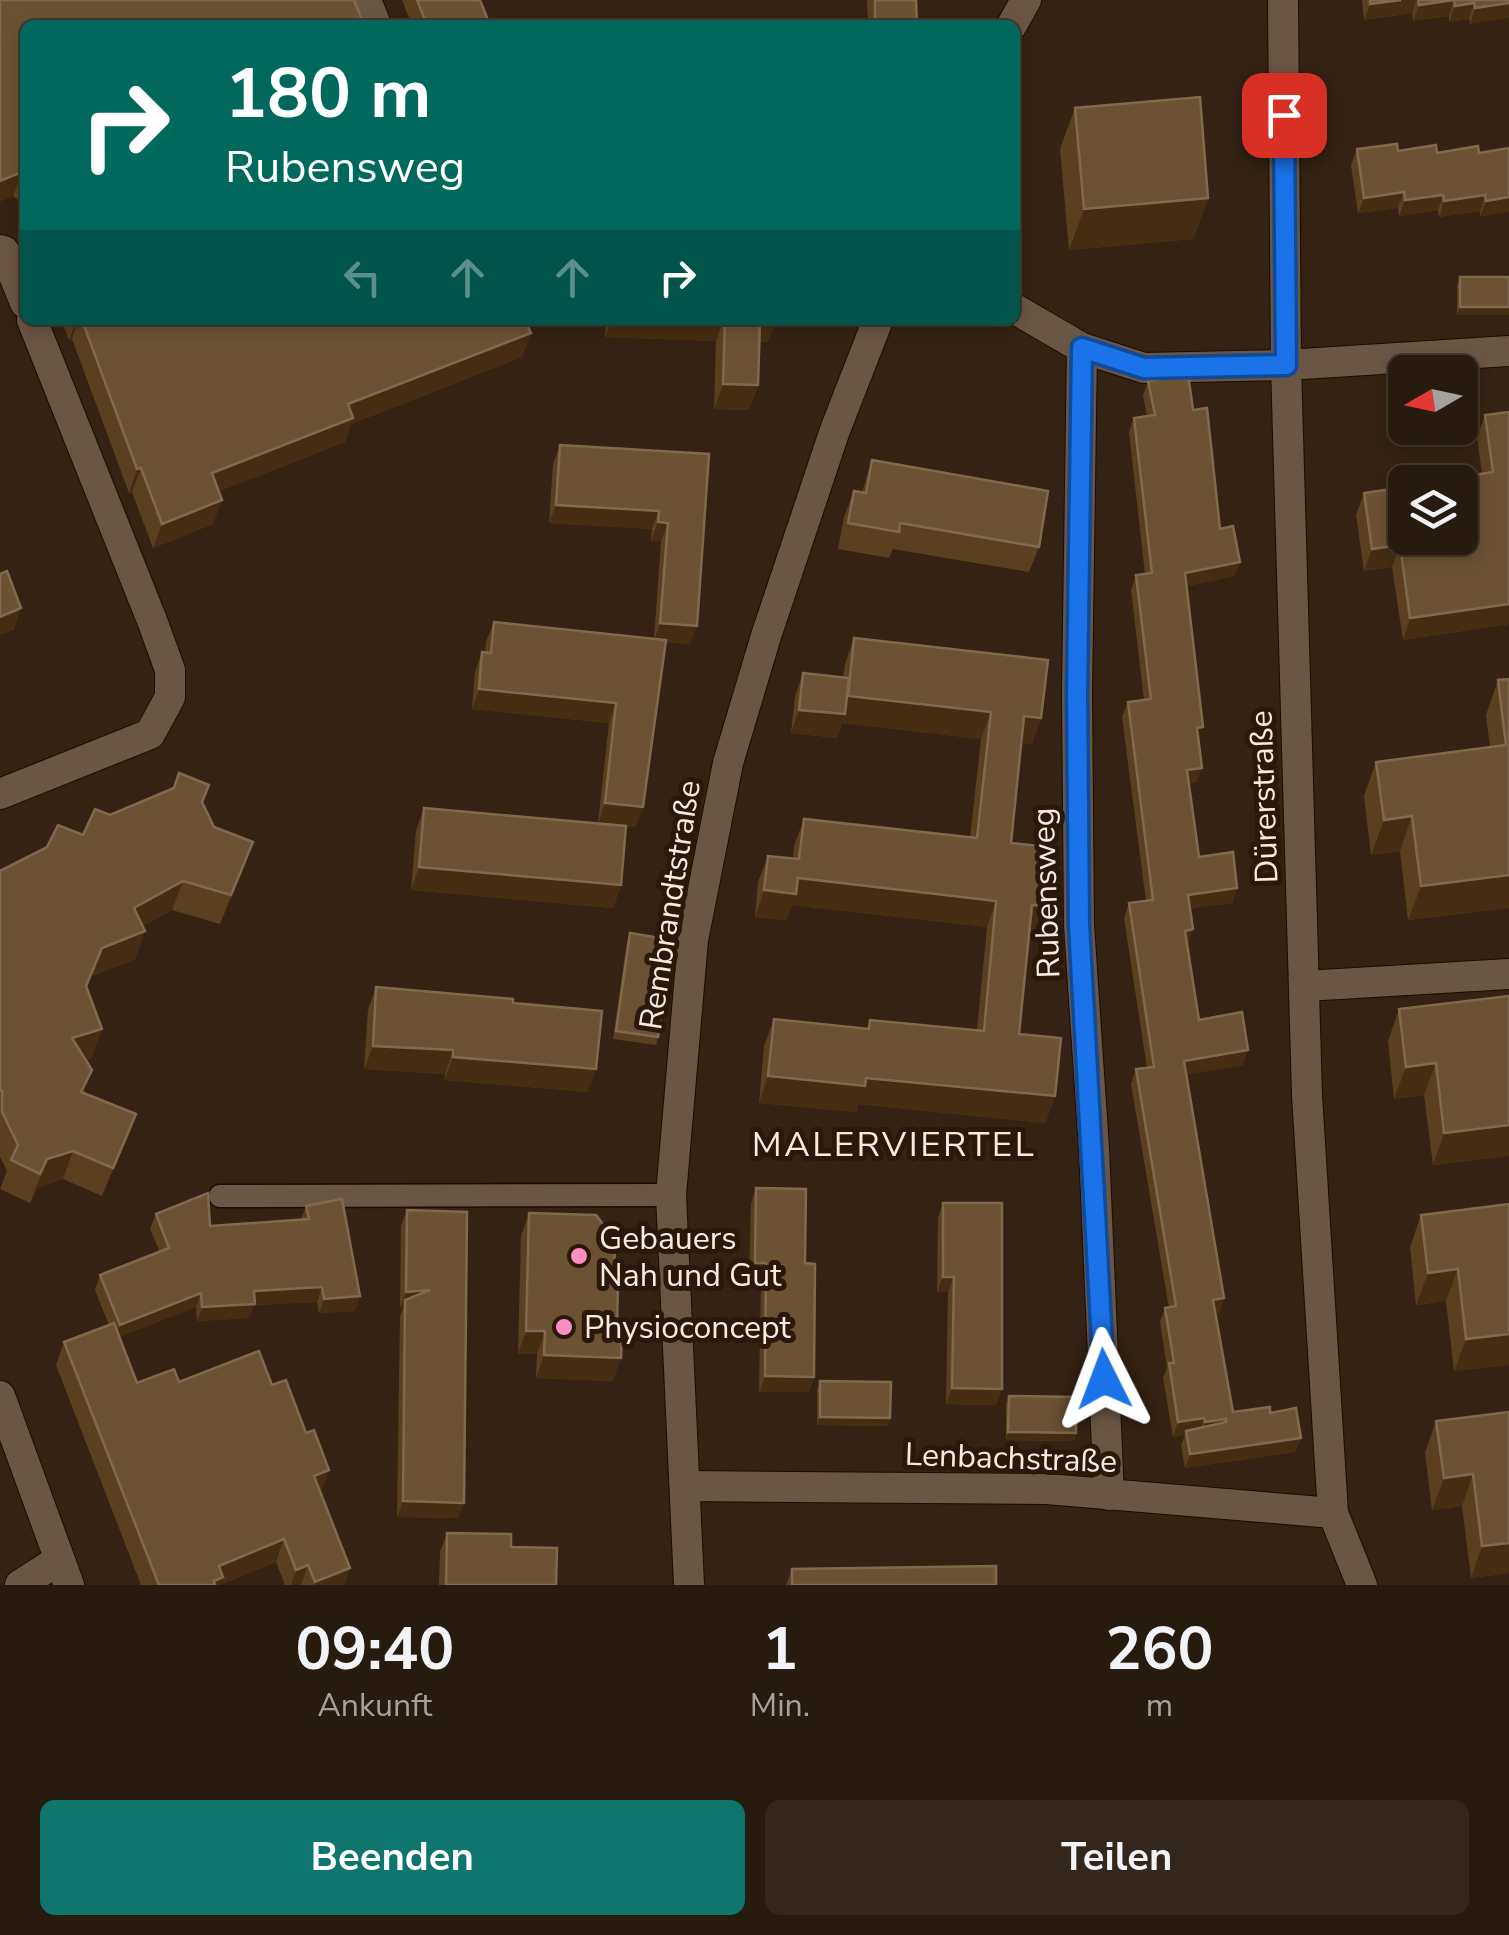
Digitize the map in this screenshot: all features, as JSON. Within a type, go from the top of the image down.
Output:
[{"type":"street","name":"Dürerstraße","points":[[1283,0],[1286,365],[1308,1096],[1333,1513],[1362,1585]]},
{"type":"street","points":[[0,250],[20,290]]},
{"type":"street","points":[[1020,312],[1082,348],[1144,368],[1286,365],[1509,352]]},
{"type":"street","points":[[0,794],[150,734],[170,697],[170,670],[34,325]]},
{"type":"street","name":"Rembrandtstraße","points":[[689,1585],[671,1195],[693,940],[728,763],[835,430],[876,325]]},
{"type":"street","name":"Rubensweg","points":[[1082,348],[1077,693],[1079,924],[1110,1495]]},
{"type":"street","points":[[1305,986],[1509,974]]},
{"type":"street","points":[[0,1396],[64,1573],[20,1585]]},
{"type":"street","name":"Lenbachstraße","points":[[686,1486],[1047,1490],[1333,1513]]},
{"type":"lane","points":[[220,1196],[671,1195]]},
{"type":"building","points":[[0,0],[354,0],[362,20],[20,20],[20,173],[0,181]]},
{"type":"building","points":[[417,0],[480,0],[488,20],[425,20]]},
{"type":"building","points":[[875,0],[916,0],[917,20],[875,20]]},
{"type":"building","points":[[1418,0],[1454,0],[1419,5]]},
{"type":"building","points":[[1454,0],[1509,3],[1475,8],[1474,3],[1455,6]]},
{"type":"building","points":[[1200,97],[1208,198],[1084,209],[1075,108]]},
{"type":"building","points":[[1397,144],[1398,151],[1436,145],[1437,153],[1478,146],[1479,153],[1509,148],[1509,197],[1486,201],[1485,195],[1444,201],[1443,195],[1405,200],[1404,192],[1364,198],[1357,149]]},
{"type":"building","points":[[1460,277],[1509,277],[1509,307],[1460,307]]},
{"type":"building","points":[[84,325],[527,325],[531,333],[348,404],[353,418],[212,473],[222,500],[162,524],[141,468],[137,469]]},
{"type":"building","points":[[725,325],[760,325],[758,385],[723,384]]},
{"type":"building","points":[[1188,374],[1193,410],[1207,408],[1220,529],[1233,526],[1240,562],[1185,573],[1203,727],[1197,728],[1202,768],[1187,770],[1199,857],[1233,852],[1237,888],[1188,895],[1193,929],[1185,931],[1199,1020],[1242,1012],[1248,1050],[1184,1061],[1224,1298],[1213,1300],[1233,1412],[1270,1407],[1270,1413],[1296,1408],[1301,1438],[1190,1454],[1186,1431],[1226,1419],[1178,1422],[1169,1363],[1174,1363],[1165,1308],[1176,1306],[1136,1069],[1154,1067],[1129,903],[1153,900],[1128,702],[1151,699],[1136,575],[1152,573],[1134,418],[1155,415],[1148,381]]},
{"type":"building","points":[[1509,412],[1509,604],[1410,618],[1401,555],[1478,555],[1478,474],[1493,472],[1485,415]]},
{"type":"building","points":[[560,445],[709,454],[697,626],[660,623],[668,523],[658,522],[659,511],[556,505]]},
{"type":"building","points":[[872,460],[1048,491],[1039,547],[900,523],[899,532],[848,523],[854,491],[866,493]]},
{"type":"building","points":[[1388,489],[1388,547],[1372,549],[1364,493]]},
{"type":"building","points":[[7,571],[21,608],[0,617],[0,574]]},
{"type":"building","points":[[494,622],[666,640],[643,807],[605,803],[616,703],[479,689],[482,652],[491,653]]},
{"type":"building","points":[[854,638],[1048,660],[1041,718],[1024,716],[1011,843],[1049,847],[1043,906],[1032,905],[1019,1034],[1061,1038],[1055,1096],[866,1078],[865,1086],[768,1076],[774,1019],[869,1029],[870,1020],[984,1031],[996,901],[798,878],[796,894],[764,890],[768,856],[799,859],[804,819],[977,838],[991,712],[848,696]]},
{"type":"building","points":[[803,673],[849,678],[845,714],[799,710]]},
{"type":"building","points":[[1509,679],[1509,875],[1421,886],[1412,816],[1384,820],[1376,762],[1506,745],[1498,680]]},
{"type":"building","points":[[179,773],[209,785],[202,802],[214,827],[253,842],[231,895],[183,881],[134,908],[145,931],[102,948],[86,986],[102,1029],[72,1038],[92,1070],[81,1092],[136,1114],[113,1168],[73,1151],[47,1159],[40,1174],[11,1160],[18,1145],[2,1112],[0,871],[47,847],[58,825],[83,835],[95,809],[110,815],[174,788]]},
{"type":"building","points":[[424,808],[626,826],[621,885],[419,867]]},
{"type":"building","points":[[630,933],[672,940],[658,1037],[616,1031]]},
{"type":"building","points":[[376,987],[602,1011],[596,1069],[453,1057],[453,1050],[373,1046]]},
{"type":"building","points":[[1509,996],[1509,1125],[1444,1133],[1436,1063],[1406,1067],[1399,1009]]},
{"type":"building","points":[[756,1188],[806,1189],[805,1263],[815,1264],[814,1377],[765,1376],[766,1263],[755,1263]]},
{"type":"building","points":[[208,1193],[210,1226],[309,1219],[306,1206],[342,1199],[360,1296],[324,1299],[322,1287],[254,1291],[255,1304],[202,1307],[201,1293],[120,1325],[100,1275],[169,1248],[156,1214]]},
{"type":"building","points":[[943,1203],[1002,1203],[1002,1389],[952,1388],[954,1277],[943,1277]]},
{"type":"building","points":[[1509,1204],[1509,1334],[1466,1339],[1458,1269],[1428,1273],[1421,1215]]},
{"type":"building","points":[[407,1210],[467,1212],[464,1503],[403,1501],[405,1300],[430,1290],[406,1292]]},
{"type":"building","name":"Physioconcept","points":[[529,1213],[596,1215],[615,1240],[621,1358],[544,1355],[545,1331],[526,1331]]},
{"type":"building","points":[[114,1323],[137,1383],[174,1369],[179,1382],[259,1351],[272,1385],[286,1380],[306,1433],[314,1430],[329,1470],[314,1476],[350,1568],[315,1582],[308,1565],[296,1570],[284,1539],[219,1566],[223,1577],[214,1581],[215,1585],[159,1585],[64,1342]]},
{"type":"building","points":[[820,1381],[891,1382],[890,1418],[820,1417]]},
{"type":"building","points":[[1009,1396],[1077,1397],[1076,1433],[1008,1432]]},
{"type":"building","points":[[1509,1412],[1509,1543],[1482,1546],[1473,1474],[1444,1478],[1436,1421]]},
{"type":"building","points":[[447,1533],[511,1534],[511,1547],[557,1548],[556,1585],[446,1585]]},
{"type":"building","points":[[996,1566],[996,1585],[792,1585],[792,1569]]},
{"type":"place","name":"Gebauers Nah und Gut","points":[[579,1256]]},
{"type":"place","name":"Physioconcept","points":[[564,1327]]},
{"type":"district","name":"MALERVIERTEL","points":[[894,1144]]},
{"type":"route","points":[[1104,1379],[1079,924],[1077,693],[1082,348],[1144,368],[1286,365],[1284,115]]}]
